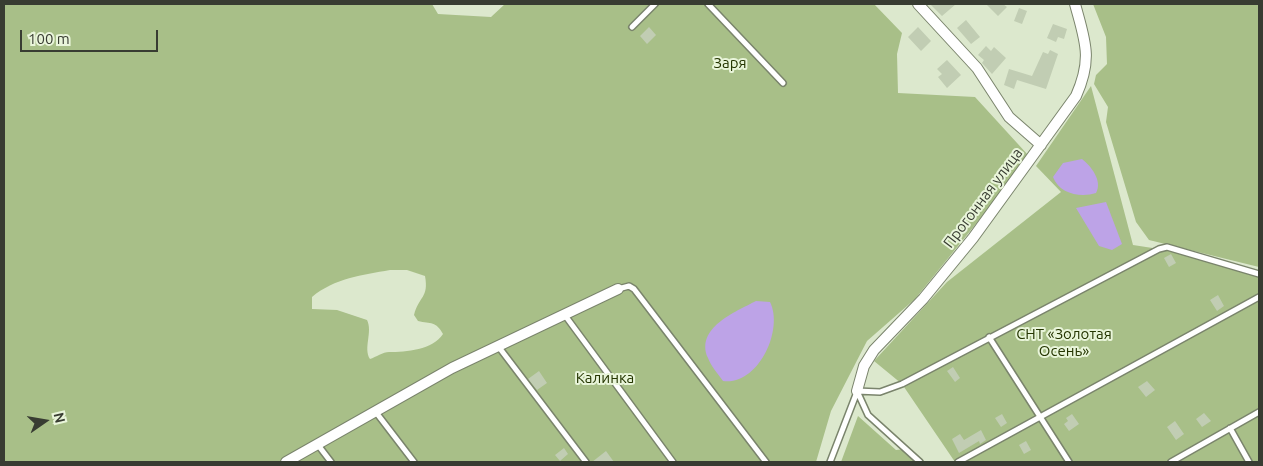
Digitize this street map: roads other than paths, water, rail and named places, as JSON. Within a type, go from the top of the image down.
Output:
[{"type":"street","points":[[918,4],[977,68],[1009,117],[1041,145]]},
{"type":"street","name":"Прогонная улица","points":[[857,391],[864,366],[874,350],[923,299],[973,238],[1076,96],[1086,69],[1087,53],[1076,4]]},
{"type":"street","points":[[286,462],[452,368],[618,288]]},
{"type":"lane","points":[[632,27],[655,4]]},
{"type":"lane","points":[[708,4],[783,83]]},
{"type":"lane","points":[[857,391],[880,392],[902,384],[989,336],[1167,247],[1259,274]]},
{"type":"lane","points":[[618,288],[628,286],[634,289],[766,462]]},
{"type":"lane","points":[[958,462],[1259,297]]},
{"type":"lane","points":[[564,314],[673,462]]},
{"type":"lane","points":[[989,336],[1070,462]]},
{"type":"lane","points":[[498,346],[586,462]]},
{"type":"lane","points":[[830,462],[857,391]]},
{"type":"lane","points":[[857,391],[868,415],[920,462]]},
{"type":"lane","points":[[375,411],[414,462]]},
{"type":"lane","points":[[1171,462],[1259,412]]},
{"type":"lane","points":[[1230,428],[1248,462]]},
{"type":"lane","points":[[317,444],[331,462]]},
{"type":"park label","name":"Заря","points":[[730,63]]},
{"type":"park label","name":"СНТ «Золотая Осень»","points":[[1064,342]]},
{"type":"park label","name":"Калинка","points":[[605,378]]}]
